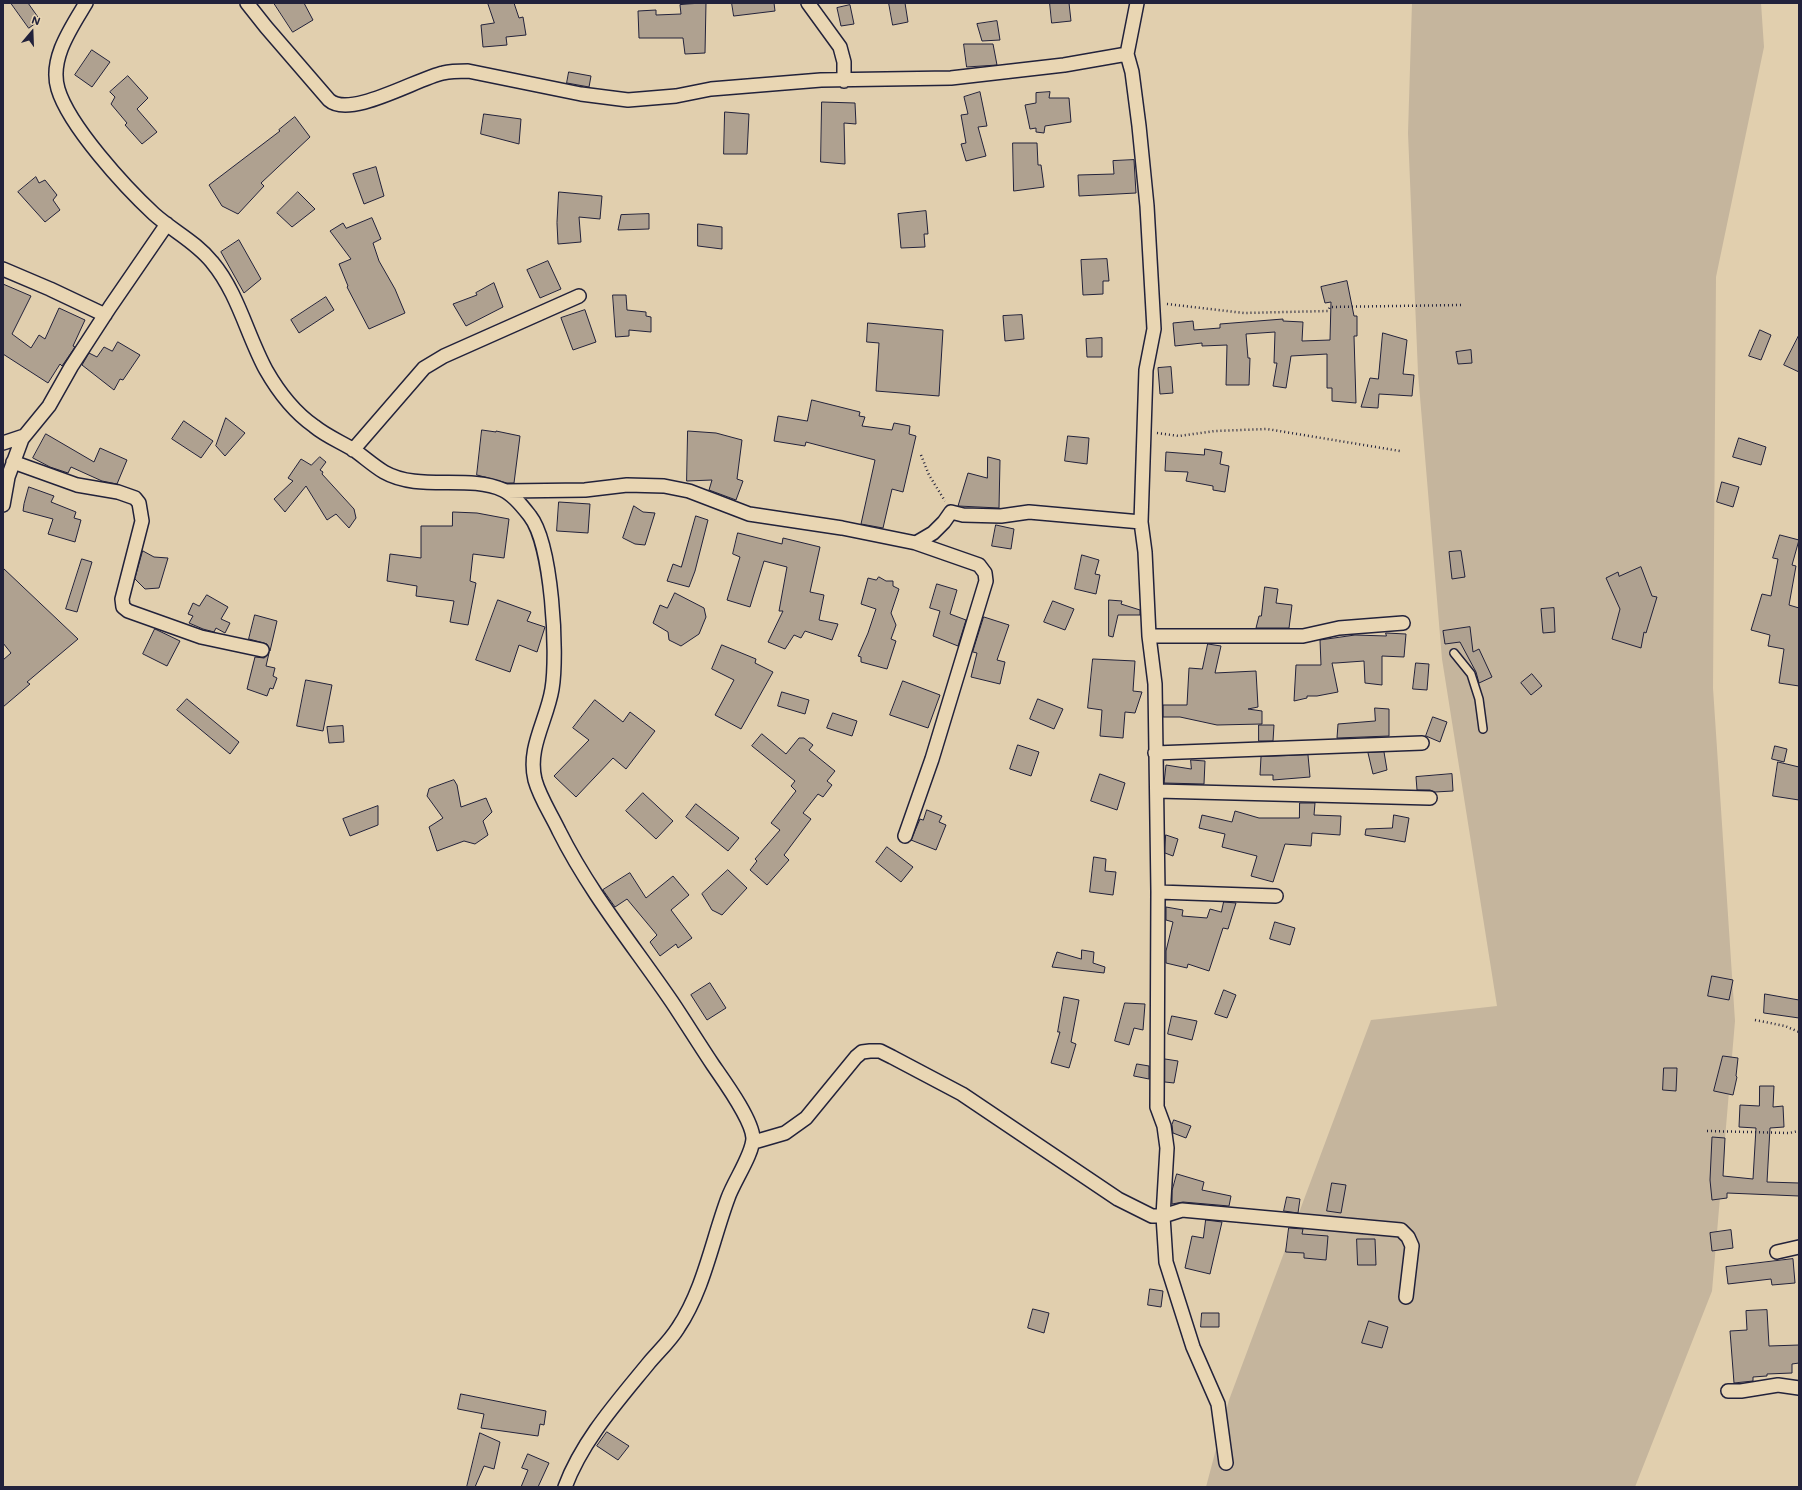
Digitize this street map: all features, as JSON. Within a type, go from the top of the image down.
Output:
[{"type":"street","points":[[86,3],[72,28],[55,67],[58,89],[70,116],[113,172],[157,217],[186,237],[210,259],[240,311],[266,370],[294,410],[317,429],[353,450],[386,473],[404,480],[486,485],[507,491],[585,490],[627,485],[664,486],[689,491],[749,514],[842,528],[916,543],[979,565],[985,573],[986,581],[932,759],[905,836]]},
{"type":"street","points":[[247,3],[266,28],[330,100],[334,104],[342,106],[384,96],[442,73],[457,71],[468,71],[582,94],[628,100],[676,96],[711,89],[821,80],[844,81],[951,78],[1064,65],[1127,54]]},
{"type":"street","points":[[808,3],[840,47],[844,62],[844,81]]},
{"type":"street","points":[[1137,3],[1127,54],[1132,72],[1147,206],[1154,329],[1146,370],[1141,522],[1145,552],[1149,636],[1155,684],[1158,892],[1157,1107],[1164,1126],[1167,1148],[1163,1216],[1166,1262],[1193,1347],[1218,1404],[1226,1462]]},
{"type":"street","points":[[3,505],[8,477],[24,436],[49,406],[105,315],[167,224]]},
{"type":"street","points":[[3,269],[105,315]]},
{"type":"street","points":[[353,450],[424,368],[444,356],[579,296]]},
{"type":"street","points":[[3,443],[24,436]]},
{"type":"street","points":[[13,462],[78,485],[128,495],[139,503],[142,521],[122,599],[123,607],[128,611],[201,637],[262,650]]},
{"type":"street","points":[[507,491],[536,524],[542,544],[550,590],[555,654],[552,693],[536,743],[534,760],[534,777],[541,796],[574,861],[611,918],[672,1002],[744,1113],[751,1128],[754,1142],[730,1194],[699,1289],[678,1330],[592,1436],[571,1470],[565,1487]]},
{"type":"street","points":[[916,543],[933,533],[951,512],[963,515],[1001,516],[1029,512],[1141,522]]},
{"type":"street","points":[[1149,636],[1303,636],[1338,628],[1403,623]]},
{"type":"street","points":[[1155,753],[1422,743]]},
{"type":"street","points":[[1157,791],[1430,798]]},
{"type":"street","points":[[1158,892],[1276,896]]},
{"type":"street","points":[[754,1142],[785,1133],[806,1118],[856,1057],[862,1052],[880,1051],[962,1094],[1118,1199],[1152,1216],[1163,1216],[1182,1210],[1363,1225],[1401,1230],[1408,1237],[1412,1246],[1406,1297]]},
{"type":"street","points":[[1777,1252],[1799,1248]]},
{"type":"street","points":[[1728,1391],[1778,1385],[1799,1388]]},
{"type":"lane","points":[[1454,654],[1471,674],[1479,699],[1483,729]]},
{"type":"path","points":[[1153,303],[1198,306],[1211,310],[1244,313],[1328,312],[1330,307],[1362,308],[1388,305],[1461,305]]},
{"type":"path","points":[[1145,432],[1179,436],[1215,431],[1267,429],[1400,451]]},
{"type":"path","points":[[921,455],[929,475],[951,512]]},
{"type":"path","points":[[1755,1020],[1785,1026],[1799,1032]]},
{"type":"path","points":[[1707,1131],[1789,1133],[1799,1131]]},
{"type":"shaded area","points":[[1412,3],[1761,3],[1764,47],[1716,277],[1713,688],[1735,1021],[1712,1291],[1635,1487],[1206,1487],[1229,1400],[1371,1020],[1497,1006],[1442,659],[1418,373],[1408,133]]},
{"type":"building","points":[[11,3],[28,3],[40,20],[29,28]]},
{"type":"building","points":[[274,3],[304,3],[313,20],[293,32]]},
{"type":"building","points":[[488,3],[514,3],[519,18],[523,17],[526,35],[506,37],[507,45],[483,47],[481,25],[494,23]]},
{"type":"building","points":[[706,3],[705,53],[685,54],[683,38],[639,38],[638,11],[656,10],[656,15],[681,14],[680,5]]},
{"type":"building","points":[[732,3],[774,3],[775,11],[734,16]]},
{"type":"building","points":[[889,3],[905,3],[908,22],[893,25]]},
{"type":"building","points":[[1050,3],[1069,3],[1071,21],[1052,23]]},
{"type":"building","points":[[850,5],[854,24],[841,26],[837,8]]},
{"type":"building","points":[[997,21],[1000,40],[982,41],[977,24]]},
{"type":"building","points":[[964,44],[993,44],[997,65],[967,67]]},
{"type":"building","points":[[92,50],[110,62],[92,87],[75,75]]},
{"type":"building","points":[[569,72],[591,76],[589,87],[567,83]]},
{"type":"building","points":[[128,76],[148,98],[137,109],[157,132],[142,144],[125,125],[127,123],[111,104],[115,97],[110,92]]},
{"type":"building","points":[[980,92],[987,126],[978,127],[986,156],[966,161],[961,144],[966,143],[961,115],[968,114],[964,97]]},
{"type":"building","points":[[1050,92],[1049,98],[1069,98],[1071,122],[1045,126],[1044,133],[1036,132],[1036,128],[1030,129],[1025,105],[1036,103],[1036,93]]},
{"type":"building","points":[[822,102],[855,103],[856,124],[844,123],[845,164],[821,162]]},
{"type":"building","points":[[725,112],[749,114],[747,154],[724,154]]},
{"type":"building","points":[[484,114],[521,119],[519,144],[481,134]]},
{"type":"building","points":[[295,117],[310,137],[261,183],[264,186],[238,214],[222,206],[209,185],[280,131],[279,130]]},
{"type":"building","points":[[1013,143],[1037,143],[1038,165],[1041,165],[1044,187],[1014,191]]},
{"type":"building","points":[[1134,160],[1136,193],[1079,196],[1078,175],[1114,174],[1113,161]]},
{"type":"building","points":[[376,167],[384,196],[364,204],[353,174]]},
{"type":"building","points":[[36,177],[39,183],[45,180],[57,195],[53,200],[60,210],[45,222],[18,192]]},
{"type":"building","points":[[298,192],[315,209],[292,227],[277,213]]},
{"type":"building","points":[[559,192],[602,196],[600,219],[579,217],[581,242],[558,244],[557,223]]},
{"type":"building","points":[[926,211],[928,234],[924,234],[925,247],[901,248],[898,214]]},
{"type":"building","points":[[649,214],[649,229],[618,230],[621,215]]},
{"type":"building","points":[[372,218],[381,239],[373,243],[379,261],[395,289],[405,313],[369,329],[347,287],[348,286],[339,264],[351,259],[330,231],[343,223],[346,228]]},
{"type":"building","points":[[698,224],[722,227],[722,249],[698,246]]},
{"type":"building","points":[[239,240],[261,279],[244,293],[221,252]]},
{"type":"building","points":[[1107,259],[1109,281],[1103,281],[1103,294],[1083,295],[1081,260]]},
{"type":"building","points":[[548,261],[561,289],[540,298],[527,270]]},
{"type":"building","points":[[1347,281],[1354,316],[1357,316],[1357,336],[1354,336],[1356,403],[1332,401],[1332,388],[1327,388],[1327,354],[1291,356],[1286,388],[1273,386],[1277,363],[1274,363],[1275,332],[1246,334],[1248,358],[1250,358],[1249,385],[1226,385],[1227,345],[1202,346],[1202,343],[1175,346],[1173,323],[1193,321],[1194,330],[1220,328],[1220,324],[1283,319],[1283,321],[1303,322],[1302,341],[1330,340],[1331,302],[1325,303],[1321,287]]},
{"type":"building","points":[[494,283],[503,307],[466,326],[453,304],[477,295],[476,293]]},
{"type":"building","points":[[3,284],[31,296],[12,334],[31,348],[39,335],[45,339],[59,308],[85,320],[73,346],[75,347],[62,366],[60,364],[48,383],[3,354]]},
{"type":"building","points":[[613,295],[626,295],[627,310],[646,312],[646,316],[651,317],[651,332],[629,330],[629,336],[616,337]]},
{"type":"building","points":[[326,297],[334,310],[299,333],[291,320]]},
{"type":"building","points":[[585,310],[596,342],[573,350],[561,318]]},
{"type":"building","points":[[1022,315],[1024,339],[1005,341],[1003,316]]},
{"type":"building","points":[[868,323],[943,330],[939,396],[876,391],[879,343],[867,342]]},
{"type":"building","points":[[1760,330],[1771,335],[1761,360],[1749,356]]},
{"type":"building","points":[[1383,333],[1407,340],[1403,374],[1414,375],[1412,396],[1379,394],[1378,408],[1361,407],[1370,378],[1378,379]]},
{"type":"building","points":[[1799,335],[1799,372],[1784,365]]},
{"type":"building","points":[[1102,338],[1102,357],[1087,357],[1086,339]]},
{"type":"building","points":[[118,342],[140,355],[123,380],[120,379],[114,390],[82,365],[89,353],[97,357],[104,347],[112,351]]},
{"type":"building","points":[[1471,350],[1472,363],[1458,364],[1456,352]]},
{"type":"building","points":[[1171,367],[1173,393],[1160,394],[1158,368]]},
{"type":"building","points":[[812,400],[860,412],[859,416],[865,417],[862,426],[892,430],[894,423],[910,426],[909,434],[916,436],[903,492],[892,489],[883,528],[861,524],[875,460],[806,442],[805,446],[774,441],[778,416],[807,421]]},
{"type":"building","points":[[226,418],[245,433],[225,456],[216,446]]},
{"type":"building","points":[[184,421],[213,441],[201,458],[172,439]]},
{"type":"building","points":[[482,430],[520,436],[514,483],[507,483],[477,475]]},
{"type":"building","points":[[688,431],[716,433],[742,440],[737,479],[743,481],[736,500],[709,490],[712,480],[687,481]]},
{"type":"building","points":[[46,434],[94,462],[100,448],[127,460],[117,484],[102,481],[71,467],[68,473],[50,467],[33,458]]},
{"type":"building","points":[[1068,436],[1089,438],[1087,464],[1065,461]]},
{"type":"building","points":[[1739,438],[1766,447],[1761,465],[1733,457]]},
{"type":"building","points":[[1205,449],[1222,452],[1220,464],[1229,466],[1225,492],[1213,490],[1213,486],[1186,481],[1188,472],[1165,471],[1166,452],[1204,455]]},
{"type":"building","points":[[320,457],[326,462],[320,470],[323,472],[322,474],[354,509],[356,518],[349,528],[336,514],[327,520],[306,486],[285,512],[274,499],[293,481],[288,478],[301,459],[311,465]]},
{"type":"building","points":[[988,457],[1000,460],[999,508],[958,506],[968,473],[987,478]]},
{"type":"building","points":[[1722,482],[1739,487],[1733,507],[1717,502]]},
{"type":"building","points":[[29,487],[54,496],[51,502],[76,512],[74,518],[81,520],[75,542],[48,534],[53,519],[23,511]]},
{"type":"building","points":[[559,502],[590,504],[588,533],[557,531]]},
{"type":"building","points":[[634,506],[643,512],[655,513],[645,545],[635,544],[623,538]]},
{"type":"building","points":[[453,512],[477,513],[509,519],[504,558],[473,554],[470,581],[476,583],[468,625],[450,622],[454,601],[416,596],[417,586],[387,581],[390,554],[421,558],[421,526],[452,526]]},
{"type":"building","points":[[696,516],[708,520],[695,571],[689,587],[667,581],[673,564],[681,567]]},
{"type":"building","points":[[996,525],[1014,529],[1011,549],[992,546]]},
{"type":"building","points":[[738,533],[782,544],[783,538],[820,547],[810,592],[824,595],[819,620],[838,624],[832,640],[805,631],[801,638],[794,635],[785,649],[768,642],[783,611],[779,611],[787,567],[764,561],[750,607],[727,600],[740,557],[733,554]]},
{"type":"building","points":[[1780,535],[1799,540],[1792,565],[1796,566],[1789,605],[1799,608],[1799,686],[1779,683],[1784,649],[1768,646],[1770,635],[1751,630],[1762,594],[1771,596],[1778,559],[1773,558]]},
{"type":"building","points":[[143,551],[154,557],[168,558],[159,588],[145,589],[135,579]]},
{"type":"building","points":[[1461,551],[1465,577],[1452,579],[1449,552]]},
{"type":"building","points":[[1082,555],[1099,560],[1095,574],[1100,575],[1096,594],[1075,589]]},
{"type":"building","points":[[82,559],[92,562],[77,612],[66,609]]},
{"type":"building","points":[[1641,567],[1652,596],[1657,597],[1646,633],[1644,632],[1641,648],[1612,639],[1620,609],[1606,578],[1618,572],[1619,576]]},
{"type":"building","points":[[3,568],[78,639],[27,682],[30,684],[3,707],[3,660],[11,653],[3,643]]},
{"type":"building","points":[[879,577],[886,581],[893,581],[893,586],[899,589],[891,613],[896,625],[891,639],[896,641],[887,669],[861,662],[861,657],[858,656],[876,609],[861,604],[868,578],[876,580]]},
{"type":"building","points":[[937,584],[957,590],[950,614],[966,620],[958,646],[933,636],[940,611],[930,608]]},
{"type":"building","points":[[1265,587],[1278,589],[1276,603],[1292,605],[1289,628],[1256,628],[1259,616],[1261,616]]},
{"type":"building","points":[[675,593],[704,608],[706,617],[699,634],[681,646],[669,640],[668,632],[653,623],[660,605],[667,608]]},
{"type":"building","points":[[207,595],[228,607],[221,619],[230,623],[225,633],[216,628],[214,632],[189,623],[193,616],[188,614],[193,603],[199,606]]},
{"type":"building","points":[[498,600],[531,612],[527,621],[545,627],[537,652],[519,645],[510,672],[476,660]]},
{"type":"building","points":[[1109,600],[1122,601],[1121,604],[1140,610],[1140,615],[1118,615],[1113,637],[1109,636]]},
{"type":"building","points":[[1053,601],[1074,609],[1065,630],[1044,622]]},
{"type":"building","points":[[1554,608],[1555,632],[1543,633],[1541,609]]},
{"type":"building","points":[[255,615],[277,621],[270,651],[267,644],[249,639]]},
{"type":"building","points":[[984,617],[1009,625],[997,660],[1005,662],[1000,684],[971,677],[977,653],[973,652]]},
{"type":"building","points":[[1470,627],[1473,652],[1479,649],[1492,677],[1479,683],[1476,672],[1460,642],[1445,644],[1443,631]]},
{"type":"building","points":[[155,629],[180,641],[167,666],[143,654]]},
{"type":"building","points":[[1386,633],[1406,634],[1404,657],[1382,656],[1382,685],[1365,683],[1364,661],[1332,663],[1338,692],[1317,696],[1307,696],[1307,698],[1294,701],[1296,665],[1321,665],[1320,640],[1355,635],[1386,636]]},
{"type":"building","points":[[1208,644],[1221,646],[1215,673],[1256,671],[1258,707],[1248,709],[1262,711],[1262,724],[1217,725],[1180,717],[1163,717],[1163,705],[1187,705],[1189,668],[1202,669]]},
{"type":"building","points":[[722,645],[756,659],[755,663],[773,672],[741,729],[715,715],[734,680],[712,669]]},
{"type":"building","points":[[269,653],[266,666],[275,668],[273,676],[277,678],[273,689],[270,688],[267,696],[247,689],[255,657],[264,658]]},
{"type":"building","points":[[1093,659],[1135,661],[1133,691],[1142,692],[1135,713],[1125,712],[1123,738],[1100,736],[1102,710],[1088,708]]},
{"type":"building","points":[[1416,663],[1429,664],[1427,690],[1413,689]]},
{"type":"building","points":[[1532,674],[1542,686],[1531,695],[1521,683]]},
{"type":"building","points":[[306,680],[332,685],[323,731],[297,726]]},
{"type":"building","points":[[903,681],[940,695],[928,728],[890,715]]},
{"type":"building","points":[[782,692],[809,700],[805,714],[778,706]]},
{"type":"building","points":[[187,699],[239,742],[230,754],[177,710]]},
{"type":"building","points":[[1038,699],[1063,709],[1054,729],[1030,719]]},
{"type":"building","points":[[595,700],[623,722],[630,712],[655,731],[626,769],[613,758],[576,797],[554,776],[589,740],[573,728]]},
{"type":"building","points":[[1375,708],[1389,709],[1389,736],[1337,738],[1338,724],[1375,721]]},
{"type":"building","points":[[833,713],[857,721],[852,736],[827,728]]},
{"type":"building","points":[[1433,717],[1447,722],[1440,742],[1426,736]]},
{"type":"building","points":[[1259,725],[1274,725],[1273,741],[1259,741]]},
{"type":"building","points":[[343,726],[344,742],[329,743],[327,727]]},
{"type":"building","points":[[762,734],[786,754],[799,738],[804,738],[813,745],[809,750],[835,771],[827,781],[832,785],[823,797],[818,794],[803,813],[811,819],[784,855],[789,860],[767,885],[750,870],[757,861],[755,859],[780,830],[771,823],[796,791],[791,786],[795,781],[752,746]]},
{"type":"building","points":[[1018,745],[1039,752],[1031,776],[1010,769]]},
{"type":"building","points":[[1775,746],[1787,749],[1784,762],[1772,759]]},
{"type":"building","points":[[1384,752],[1387,770],[1373,774],[1368,753]]},
{"type":"building","points":[[1308,755],[1310,777],[1273,780],[1273,775],[1260,775],[1261,757]]},
{"type":"building","points":[[1191,760],[1205,761],[1204,784],[1164,783],[1166,765],[1191,769]]},
{"type":"building","points":[[1778,762],[1799,767],[1799,800],[1773,796]]},
{"type":"building","points":[[1100,774],[1125,783],[1117,810],[1091,801]]},
{"type":"building","points":[[1452,774],[1453,791],[1435,792],[1430,790],[1417,790],[1416,777]]},
{"type":"building","points":[[454,780],[457,785],[461,807],[486,798],[492,812],[483,821],[488,835],[475,844],[464,841],[437,851],[429,827],[443,818],[427,796],[429,789]]},
{"type":"building","points":[[643,793],[673,821],[656,839],[626,811]]},
{"type":"building","points":[[1300,803],[1315,803],[1314,815],[1341,816],[1340,835],[1312,833],[1311,846],[1285,844],[1273,882],[1251,876],[1257,856],[1222,847],[1225,834],[1199,828],[1202,815],[1232,822],[1235,811],[1259,818],[1299,818]]},
{"type":"building","points":[[696,804],[739,838],[728,851],[686,817]]},
{"type":"building","points":[[378,806],[378,825],[350,836],[343,819]]},
{"type":"building","points":[[927,810],[942,816],[939,822],[946,825],[936,850],[911,840],[920,819],[923,820]]},
{"type":"building","points":[[1394,815],[1409,818],[1405,842],[1365,835],[1366,829],[1392,828]]},
{"type":"building","points":[[1166,835],[1178,839],[1173,856],[1165,853]]},
{"type":"building","points":[[887,847],[913,867],[901,882],[876,862]]},
{"type":"building","points":[[1094,857],[1106,859],[1105,871],[1116,872],[1113,895],[1090,892]]},
{"type":"building","points":[[728,870],[747,888],[722,915],[712,910],[702,894]]},
{"type":"building","points":[[630,873],[646,898],[673,876],[689,895],[671,910],[692,938],[678,948],[676,944],[660,956],[650,942],[657,935],[627,899],[615,907],[603,890]]},
{"type":"building","points":[[1224,902],[1236,903],[1228,929],[1223,928],[1209,971],[1188,964],[1187,968],[1166,963],[1166,951],[1173,922],[1166,920],[1166,907],[1183,910],[1182,916],[1207,918],[1210,909],[1221,912]]},
{"type":"building","points":[[1275,922],[1295,928],[1290,945],[1270,939]]},
{"type":"building","points":[[1082,950],[1094,952],[1093,963],[1105,967],[1104,973],[1052,967],[1057,952],[1081,959]]},
{"type":"building","points":[[1712,976],[1733,980],[1729,1000],[1708,996]]},
{"type":"building","points":[[710,983],[726,1008],[707,1020],[691,995]]},
{"type":"building","points":[[1224,990],[1236,995],[1227,1018],[1215,1014]]},
{"type":"building","points":[[1765,994],[1799,1000],[1799,1018],[1764,1013]]},
{"type":"building","points":[[1064,997],[1079,1000],[1071,1042],[1076,1044],[1069,1068],[1051,1063],[1060,1032],[1058,1032]]},
{"type":"building","points":[[1125,1003],[1145,1004],[1143,1030],[1134,1028],[1129,1045],[1115,1041]]},
{"type":"building","points":[[1172,1016],[1197,1021],[1192,1040],[1168,1034]]},
{"type":"building","points":[[1723,1056],[1738,1058],[1737,1077],[1733,1095],[1714,1091]]},
{"type":"building","points":[[1165,1059],[1178,1061],[1174,1083],[1165,1082]]},
{"type":"building","points":[[1137,1064],[1149,1066],[1149,1079],[1134,1076]]},
{"type":"building","points":[[1664,1068],[1677,1068],[1676,1091],[1663,1090]]},
{"type":"building","points":[[1760,1086],[1774,1086],[1773,1107],[1783,1106],[1784,1127],[1770,1128],[1767,1182],[1799,1183],[1799,1196],[1727,1193],[1727,1198],[1712,1200],[1710,1180],[1712,1137],[1725,1138],[1723,1176],[1753,1179],[1756,1128],[1739,1127],[1740,1105],[1759,1106]]},
{"type":"building","points":[[1174,1120],[1191,1126],[1186,1138],[1173,1133],[1172,1125]]},
{"type":"building","points":[[1177,1174],[1204,1182],[1202,1190],[1231,1196],[1229,1206],[1183,1202],[1172,1204],[1172,1191]]},
{"type":"building","points":[[1332,1183],[1346,1185],[1341,1213],[1327,1211]]},
{"type":"building","points":[[1287,1197],[1300,1199],[1298,1213],[1284,1211]]},
{"type":"building","points":[[1206,1220],[1222,1222],[1210,1274],[1185,1268],[1192,1236],[1203,1238]]},
{"type":"building","points":[[1289,1228],[1303,1229],[1302,1234],[1328,1236],[1326,1260],[1304,1258],[1304,1253],[1286,1252]]},
{"type":"building","points":[[1731,1230],[1733,1248],[1712,1251],[1710,1233]]},
{"type":"building","points":[[1357,1239],[1375,1239],[1376,1265],[1358,1265]]},
{"type":"building","points":[[1793,1259],[1795,1283],[1772,1285],[1771,1279],[1728,1284],[1726,1267]]},
{"type":"building","points":[[1150,1289],[1163,1291],[1161,1307],[1148,1305]]},
{"type":"building","points":[[1033,1309],[1049,1313],[1044,1333],[1028,1328]]},
{"type":"building","points":[[1767,1310],[1769,1346],[1799,1345],[1799,1363],[1792,1364],[1792,1373],[1767,1374],[1767,1376],[1753,1377],[1753,1381],[1734,1383],[1730,1331],[1747,1330],[1746,1311]]},
{"type":"building","points":[[1202,1313],[1219,1313],[1219,1327],[1201,1327]]},
{"type":"building","points":[[1369,1321],[1388,1327],[1382,1348],[1362,1343]]},
{"type":"building","points":[[461,1394],[546,1411],[544,1425],[540,1424],[538,1436],[481,1428],[484,1414],[458,1409]]},
{"type":"building","points":[[607,1432],[629,1446],[618,1460],[597,1446]]},
{"type":"building","points":[[480,1433],[500,1442],[494,1469],[484,1466],[475,1487],[467,1487]]},
{"type":"building","points":[[528,1454],[549,1463],[538,1487],[521,1487],[528,1470],[522,1468]]}]
